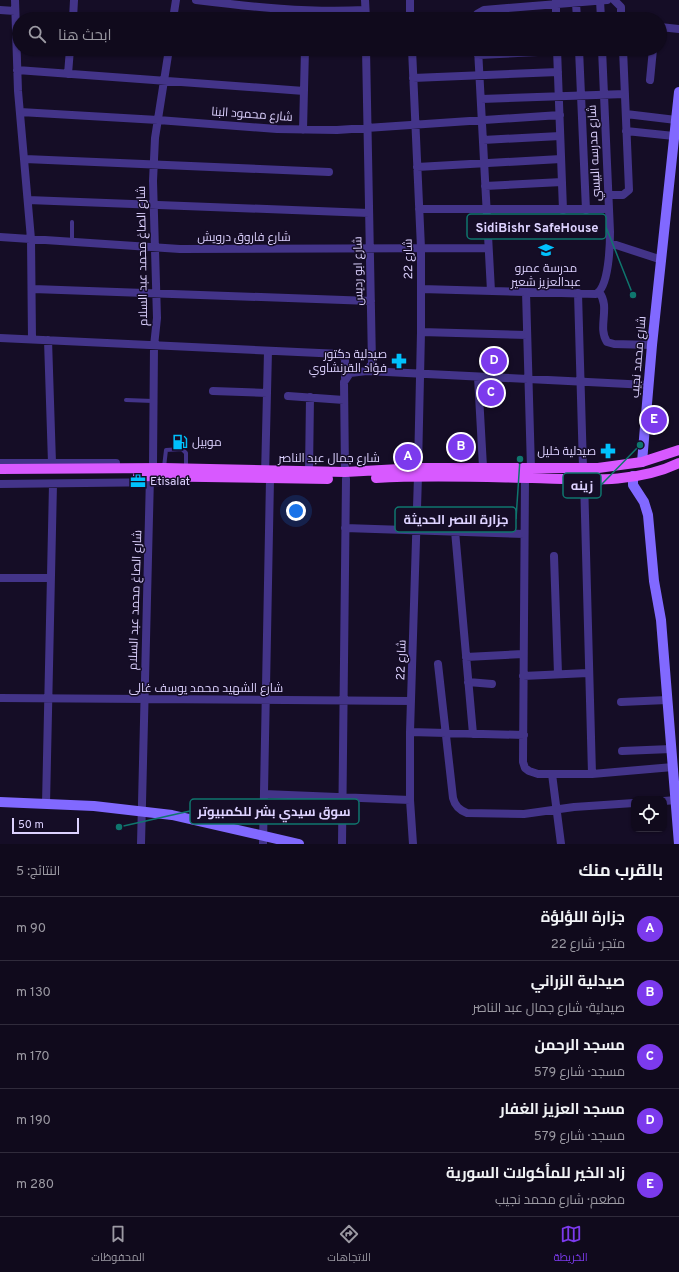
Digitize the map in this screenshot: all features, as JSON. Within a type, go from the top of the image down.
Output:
[{"type":"main road","name":"شارع جمال عبد الناصر","points":[[0,470],[164,468],[186,472],[267,476],[346,476],[483,467],[613,467],[642,462],[679,450]]},
{"type":"main road","name":"شارع جمال عبد الناصر","points":[[418,472],[525,478],[584,479],[633,476],[661,470],[679,463]]},
{"type":"main road","name":"شارع جمال عبد الناصر","points":[[0,475],[150,479],[186,472]]},
{"type":"main road","name":"شارع جمال عبد الناصر","points":[[267,476],[309,472],[346,476]]},
{"type":"street","points":[[0,10],[15,11],[15,0]]},
{"type":"street","points":[[73,12],[74,0]]},
{"type":"street","points":[[174,12],[176,0]]},
{"type":"street","points":[[196,0],[271,4],[296,12]]},
{"type":"street","points":[[341,12],[365,10],[365,0]]},
{"type":"street","points":[[410,0],[410,12]]},
{"type":"street","points":[[481,12],[506,4],[556,2],[576,3],[602,0],[601,12]]},
{"type":"street","points":[[614,0],[621,7],[621,12]]},
{"type":"street","points":[[576,3],[577,12]]},
{"type":"street","points":[[667,28],[679,29]]},
{"type":"street","points":[[17,56],[31,239],[32,339]]},
{"type":"street","points":[[68,74],[69,56]]},
{"type":"street","name":"شارع الصاغ محمد عبد السلام","points":[[153,464],[154,346],[157,318],[153,164],[168,56]]},
{"type":"street","points":[[303,130],[305,56]]},
{"type":"street","name":"شارع ابو رديس","points":[[366,56],[372,363],[367,371]]},
{"type":"street","name":"شارع 22","points":[[412,56],[421,288],[417,530],[410,732],[410,800],[413,844]]},
{"type":"street","points":[[478,56],[491,291]]},
{"type":"street","points":[[558,56],[563,210]]},
{"type":"street","points":[[579,56],[586,210]]},
{"type":"street","name":"شارع مدرسه البيسي","points":[[599,292],[603,285],[610,243],[602,56]]},
{"type":"street","points":[[608,195],[623,195],[629,190],[623,56]]},
{"type":"street","points":[[650,80],[652,56]]},
{"type":"street","points":[[17,70],[304,91]]},
{"type":"street","points":[[413,78],[558,72]]},
{"type":"street","name":"شارع محمد نجيب","points":[[642,462],[646,430],[652,344],[679,92]]},
{"type":"street","points":[[480,99],[625,94]]},
{"type":"street","name":"شارع محمود البنا","points":[[20,112],[303,130],[337,130],[560,115]]},
{"type":"street","points":[[626,114],[676,120]]},
{"type":"street","points":[[626,131],[674,136]]},
{"type":"street","points":[[483,140],[560,136]]},
{"type":"street","points":[[24,159],[329,172]]},
{"type":"street","points":[[417,167],[561,159]]},
{"type":"street","points":[[485,186],[562,182]]},
{"type":"street","points":[[28,200],[369,213]]},
{"type":"street","points":[[419,210],[609,210]]},
{"type":"street","name":"شارع فاروق درويش","points":[[0,237],[155,248],[488,248]]},
{"type":"street","points":[[610,243],[662,260]]},
{"type":"street","points":[[421,288],[596,294],[599,292],[604,300],[604,334],[607,342],[614,344],[652,344]]},
{"type":"street","points":[[32,289],[371,301]]},
{"type":"street","points":[[526,292],[531,468]]},
{"type":"street","points":[[578,293],[583,468]]},
{"type":"street","points":[[421,332],[527,335]]},
{"type":"street","points":[[0,338],[341,354],[345,359],[344,400],[346,476],[342,844]]},
{"type":"street","points":[[48,340],[52,463]]},
{"type":"street","points":[[263,840],[268,351]]},
{"type":"street","points":[[345,378],[354,372],[367,371],[648,385]]},
{"type":"street","points":[[478,377],[483,467]]},
{"type":"street","points":[[213,391],[267,393]]},
{"type":"street","points":[[288,396],[344,400]]},
{"type":"street","points":[[309,472],[310,397]]},
{"type":"street","points":[[0,463],[153,464],[164,468]]},
{"type":"street","points":[[633,476],[633,485],[644,502],[648,515],[654,581],[661,620],[679,844]]},
{"type":"street","points":[[525,478],[523,654],[525,768],[534,774],[592,774],[673,767]]},
{"type":"street","points":[[0,484],[53,484],[150,479]]},
{"type":"street","name":"شارع الصاغ محمد عبد السلام","points":[[141,844],[150,479]]},
{"type":"street","points":[[584,479],[588,673],[592,774]]},
{"type":"street","points":[[46,804],[47,699],[53,484]]},
{"type":"street","points":[[345,528],[524,534]]},
{"type":"street","points":[[455,531],[473,734]]},
{"type":"street","points":[[554,556],[558,674]]},
{"type":"street","points":[[0,578],[50,578]]},
{"type":"street","points":[[466,657],[523,654]]},
{"type":"street","points":[[438,664],[453,798],[457,808],[467,813],[514,814],[631,803]]},
{"type":"street","points":[[524,676],[588,673]]},
{"type":"street","points":[[468,682],[492,684]]},
{"type":"street","name":"شارع الشهيد محمد يوسف غالى","points":[[0,698],[411,701]]},
{"type":"street","points":[[621,702],[667,700]]},
{"type":"street","points":[[410,732],[524,735]]},
{"type":"street","points":[[622,751],[671,749]]},
{"type":"street","points":[[552,774],[561,844]]},
{"type":"street","points":[[264,794],[410,800]]},
{"type":"street","points":[[667,800],[676,800]]},
{"type":"street","points":[[0,802],[142,811],[203,821],[263,840],[299,844]]},
{"type":"lane","points":[[72,222],[72,242]]},
{"type":"lane","points":[[126,400],[153,401]]},
{"type":"lane","points":[[164,468],[164,453],[170,448],[185,450],[186,472]]},
{"type":"place","name":"مدرسة عمرو عبدالعزيز شعير","points":[[546,250]]},
{"type":"place","name":"SidiBishr SafeHouse","points":[[633,295]]},
{"type":"place","name":"صيدلية دكتور فؤاد القرنشاوي","points":[[399,361]]},
{"type":"place","name":"مسجد العزيز الغفار","points":[[494,361]]},
{"type":"place","name":"مسجد الرحمن","points":[[491,393]]},
{"type":"place","name":"زاد الخير للمأكولات السورية","points":[[654,420]]},
{"type":"place","name":"موبيل","points":[[180,442]]},
{"type":"place","name":"زينه","points":[[640,445]]},
{"type":"place","name":"صيدلية الزراني","points":[[461,447]]},
{"type":"place","name":"صيدلية خليل","points":[[608,451]]},
{"type":"place","name":"جزارة اللؤلؤة","points":[[408,457]]},
{"type":"place","name":"جزارة النصر الحديثة","points":[[520,459]]},
{"type":"place","name":"Etisalat","points":[[138,481]]},
{"type":"place","name":"سوق سيدي بشر للكمبيوتر","points":[[119,827]]}]
